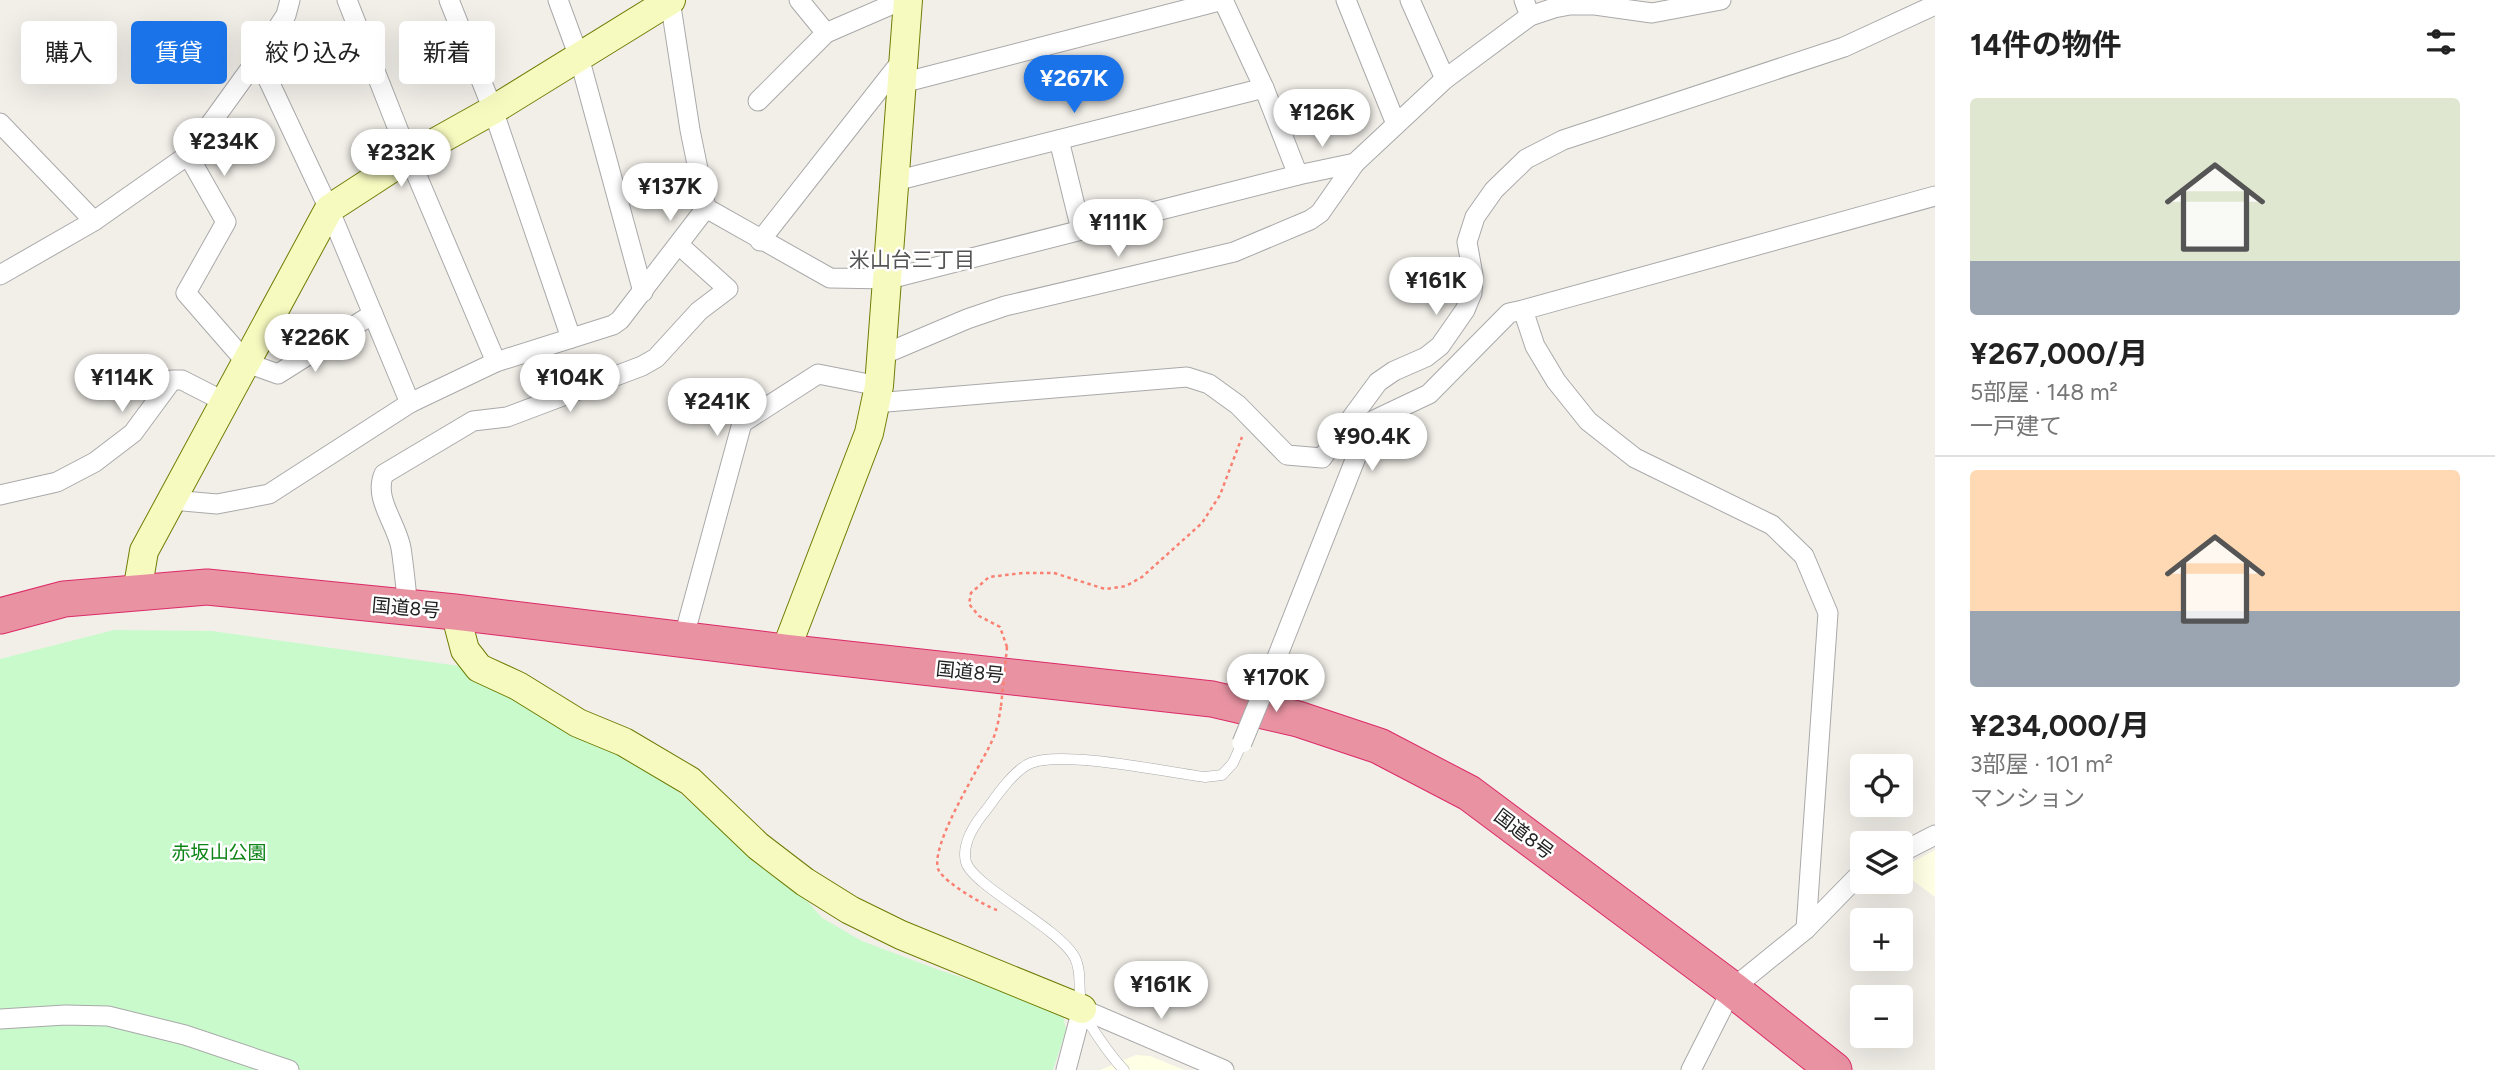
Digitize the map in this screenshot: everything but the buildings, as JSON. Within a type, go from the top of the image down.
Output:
[{"type":"highway","name":"国道8号","points":[[0,616],[64,600],[207,587],[455,612],[1212,699],[1298,719],[1378,746],[1469,793],[1732,989],[1833,1070]]},
{"type":"street","points":[[282,21],[290,0]]},
{"type":"street","points":[[347,0],[409,158],[496,362]]},
{"type":"street","points":[[449,0],[493,110],[571,338]]},
{"type":"street","points":[[558,0],[579,57],[643,292]]},
{"type":"street","points":[[138,592],[144,551],[329,209],[670,0],[690,130],[706,208],[830,278],[889,279],[1298,175],[1355,163]]},
{"type":"street","points":[[799,0],[827,33]]},
{"type":"street","points":[[758,101],[827,33],[902,0]]},
{"type":"street","points":[[786,652],[869,432],[877,395],[889,279],[908,0]]},
{"type":"street","points":[[761,241],[903,71],[1223,0],[1264,88],[1298,175]]},
{"type":"street","points":[[1346,0],[1396,124]]},
{"type":"street","points":[[1410,0],[1445,79]]},
{"type":"street","points":[[882,355],[1005,306],[1234,253],[1310,220],[1320,213],[1355,163],[1445,79],[1527,8],[1570,5],[1632,6],[1653,13],[1721,0]]},
{"type":"street","points":[[683,640],[742,423],[818,374],[877,395],[1187,377],[1209,384],[1238,405],[1287,455],[1322,458],[1378,382],[1394,371],[1426,357],[1440,346],[1465,310],[1472,293],[1473,275],[1467,242],[1469,229],[1494,191],[1525,159],[1563,140],[1844,47],[1935,5]]},
{"type":"street","points":[[0,275],[94,221],[188,155],[241,82]]},
{"type":"street","points":[[270,84],[329,209],[410,404]]},
{"type":"street","points":[[895,181],[1264,88]]},
{"type":"street","points":[[0,123],[94,221]]},
{"type":"street","points":[[1059,139],[1082,230]]},
{"type":"street","points":[[188,155],[226,222],[186,293],[247,363],[278,374],[373,314]]},
{"type":"street","points":[[1242,743],[1370,422],[1429,394],[1509,313],[1935,196]]},
{"type":"street","points":[[172,500],[217,504],[269,494],[410,404],[496,362],[613,325],[643,292],[706,208]]},
{"type":"street","points":[[408,608],[401,544],[381,494],[380,483],[384,474],[473,421],[507,417],[642,366],[656,358],[699,311],[728,289],[679,245]]},
{"type":"street","points":[[1523,310],[1535,346],[1556,381],[1588,421],[1635,458],[1772,525],[1804,556],[1828,613],[1806,929]]},
{"type":"street","points":[[0,495],[57,482],[95,462],[133,433],[172,380],[182,380],[225,402]]},
{"type":"street","points":[[455,612],[465,650],[479,668],[518,686],[578,723],[624,742],[680,774],[758,846],[816,889],[850,910],[901,935],[1224,1070]]},
{"type":"street","points":[[1913,846],[1935,835]]},
{"type":"street","points":[[1691,1070],[1732,989],[1806,929],[1850,884]]},
{"type":"street","points":[[1066,1070],[1082,1009]]},
{"type":"street","points":[[0,1019],[65,1015],[108,1016],[185,1035],[289,1070]]},
{"type":"lane","points":[[1124,1070],[1082,1009],[1074,956],[1036,921],[976,876],[965,863],[966,847],[974,825],[1005,785],[1029,763],[1062,758],[1205,777],[1222,775],[1233,763],[1242,743]]},
{"type":"path","points":[[1001,706],[1007,648],[1000,627],[979,616],[970,604],[971,593],[989,577],[1023,573],[1054,573],[1105,589],[1126,586],[1142,577],[1202,523],[1220,495],[1249,418]]},
{"type":"shaded area","points":[[1935,850],[1935,897],[1913,881],[1913,862]]},
{"type":"shaded area","points":[[1136,1055],[1150,1056],[1184,1070],[1100,1070]]},
{"type":"green space","name":"赤坂山公園","points":[[114,630],[212,631],[459,666],[572,735],[623,754],[665,780],[749,855],[809,903],[822,918],[862,941],[939,970],[1062,1010],[1066,1030],[1053,1070],[0,1070],[0,659]]},
{"type":"district","name":"米山台三丁目","points":[[912,259]]}]
